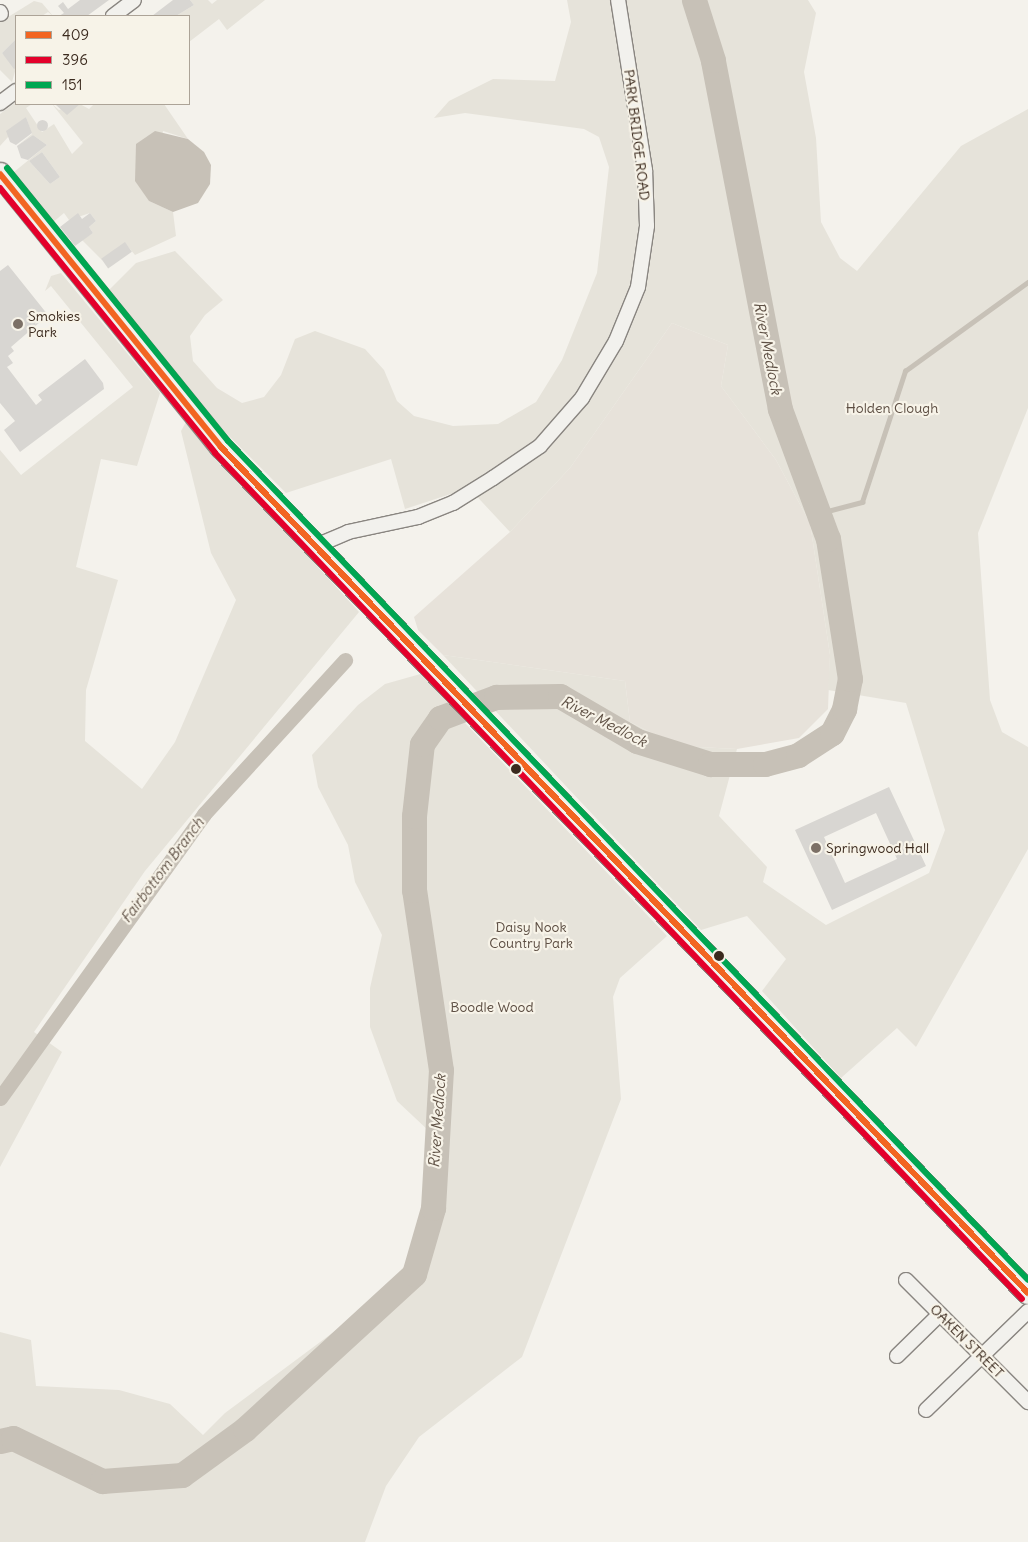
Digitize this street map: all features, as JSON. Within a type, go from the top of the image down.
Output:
[{"type":"highway","points":[[0,174],[169,386],[221,447],[318,545],[1028,1292]]},
{"type":"street","points":[[114,15],[134,0]]},
{"type":"street","name":"PARK BRIDGE ROAD","points":[[318,545],[348,532],[418,517],[453,503],[540,446],[582,398],[616,341],[638,287],[647,226],[644,170],[618,0]]},
{"type":"street","points":[[0,103],[15,92]]},
{"type":"street","name":"OAKEN STREET","points":[[906,1280],[1028,1402]]},
{"type":"street","points":[[926,1410],[1028,1311]]},
{"type":"street","points":[[897,1356],[940,1314]]},
{"type":"shaded area","points":[[155,131],[188,139],[204,152],[211,165],[210,184],[198,203],[173,212],[149,201],[135,181],[136,144]]},
{"type":"shaded area","points":[[672,323],[728,345],[721,386],[776,460],[810,523],[830,655],[828,709],[799,738],[737,749],[678,746],[630,722],[625,681],[443,655],[418,630],[414,617],[510,532],[570,468]]},
{"type":"green space","points":[[190,0],[208,0],[212,4],[217,0],[265,0],[227,30],[219,19],[190,41],[190,15],[178,15],[194,5]]},
{"type":"green space","name":"Holden Clough","points":[[567,0],[808,0],[816,13],[804,72],[816,138],[821,222],[840,258],[857,271],[961,146],[1028,109],[1028,408],[978,533],[990,700],[1002,732],[1028,747],[1028,849],[916,1047],[897,1028],[841,1078],[762,991],[786,959],[747,916],[701,930],[443,655],[625,681],[630,722],[678,746],[737,749],[719,816],[767,867],[763,882],[826,925],[929,873],[945,830],[906,703],[828,690],[830,655],[810,523],[776,460],[721,386],[728,345],[672,323],[570,468],[510,532],[469,488],[405,509],[391,459],[286,493],[196,403],[107,292],[136,263],[175,251],[223,300],[205,315],[190,336],[193,361],[217,388],[242,403],[264,397],[281,375],[295,339],[315,331],[365,349],[384,370],[397,401],[414,416],[453,426],[498,424],[536,402],[562,360],[597,273],[609,167],[599,137],[584,129],[465,113],[434,118],[449,101],[493,79],[555,81],[571,22]]},
{"type":"green space","points":[[34,1],[42,3],[52,15],[48,12],[44,15],[15,15],[15,40],[2,53],[15,67],[12,82],[0,70],[0,22]]},
{"type":"green space","points":[[15,103],[15,105],[30,105],[26,108],[42,132],[54,124],[72,154],[83,143],[53,105],[59,110],[76,105],[82,105],[89,109],[93,105],[165,105],[188,139],[163,131],[149,201],[173,212],[176,236],[135,255],[125,243],[102,260],[82,240],[93,233],[89,227],[96,221],[90,213],[69,220],[64,213],[52,223],[14,172],[47,145],[33,135],[17,146],[32,134],[26,117],[0,146],[0,114]],"holes":[[[42,152],[60,177],[50,184],[29,161]]]},
{"type":"green space","points":[[61,273],[160,393],[137,466],[101,459],[76,567],[118,580],[86,690],[85,741],[142,789],[175,742],[236,600],[211,553],[181,431],[186,422],[359,612],[145,871],[34,1032],[62,1052],[0,1167],[0,450],[21,475],[133,387],[51,286],[45,291],[51,276]]},
{"type":"green space","name":"Daisy Nook Country Park","points":[[424,673],[466,724],[667,936],[620,978],[613,997],[621,1099],[522,1357],[419,1437],[386,1486],[365,1542],[0,1542],[0,1332],[31,1340],[36,1386],[119,1390],[170,1404],[203,1435],[225,1413],[347,1322],[361,1335],[427,1273],[443,1206],[446,1147],[397,1101],[370,1027],[370,988],[382,935],[355,882],[348,845],[318,787],[312,755],[358,705],[385,684]]},
{"type":"building","points":[[80,0],[109,0],[88,15],[61,15],[64,13],[58,6],[63,2],[68,9]]},
{"type":"building","points":[[173,0],[190,0],[194,5],[178,15],[153,15]]},
{"type":"building","points":[[15,40],[15,68],[14,69],[2,53]]},
{"type":"building","points":[[56,105],[79,105],[67,115]]},
{"type":"building","points":[[26,117],[32,133],[16,145],[10,142],[6,131]]},
{"type":"building","points":[[42,119],[48,125],[42,131],[36,125]]},
{"type":"building","points":[[33,135],[47,145],[28,160],[21,158],[17,146]]},
{"type":"building","points":[[42,152],[60,177],[50,184],[29,161]]},
{"type":"building","points":[[78,213],[82,219],[90,213],[96,221],[89,227],[93,233],[75,246],[60,227]]},
{"type":"building","points":[[125,242],[132,252],[108,268],[101,259]]},
{"type":"building","points":[[8,265],[48,315],[11,347],[14,351],[8,356],[13,363],[7,367],[36,405],[42,400],[38,395],[85,359],[103,383],[104,389],[20,452],[4,430],[15,421],[0,403],[0,271]]},
{"type":"building","name":"Springwood Hall","points":[[889,787],[926,866],[832,910],[795,830]],"holes":[[[876,813],[897,859],[845,883],[824,837]]]},
{"type":"waterway","name":"River Medlock","points":[[0,1441],[13,1438],[102,1481],[182,1475],[245,1429],[414,1274],[433,1208],[441,1070],[414,890],[414,816],[422,744],[440,718],[496,697],[560,696],[637,741],[710,764],[765,764],[798,755],[832,733],[844,709],[850,679],[828,539],[780,409],[713,60],[694,0]]},
{"type":"waterway","points":[[816,514],[862,502],[905,371],[1028,282]]},
{"type":"waterway","name":"Fairbottom Branch","points":[[0,1098],[204,814],[345,660]]},
{"type":"transit line","name":"151","points":[[7,168],[228,441],[1028,1280]]},
{"type":"transit line","name":"409","points":[[0,174],[221,447],[1028,1293]]},
{"type":"transit line","name":"396","points":[[0,188],[215,453],[1022,1299]]},
{"type":"place","name":"Smokies Park","points":[[18,324]]},
{"type":"place","name":"Springwood Hall","points":[[816,848]]},
{"type":"park label","name":"Boodle Wood","points":[[492,1007]]}]
